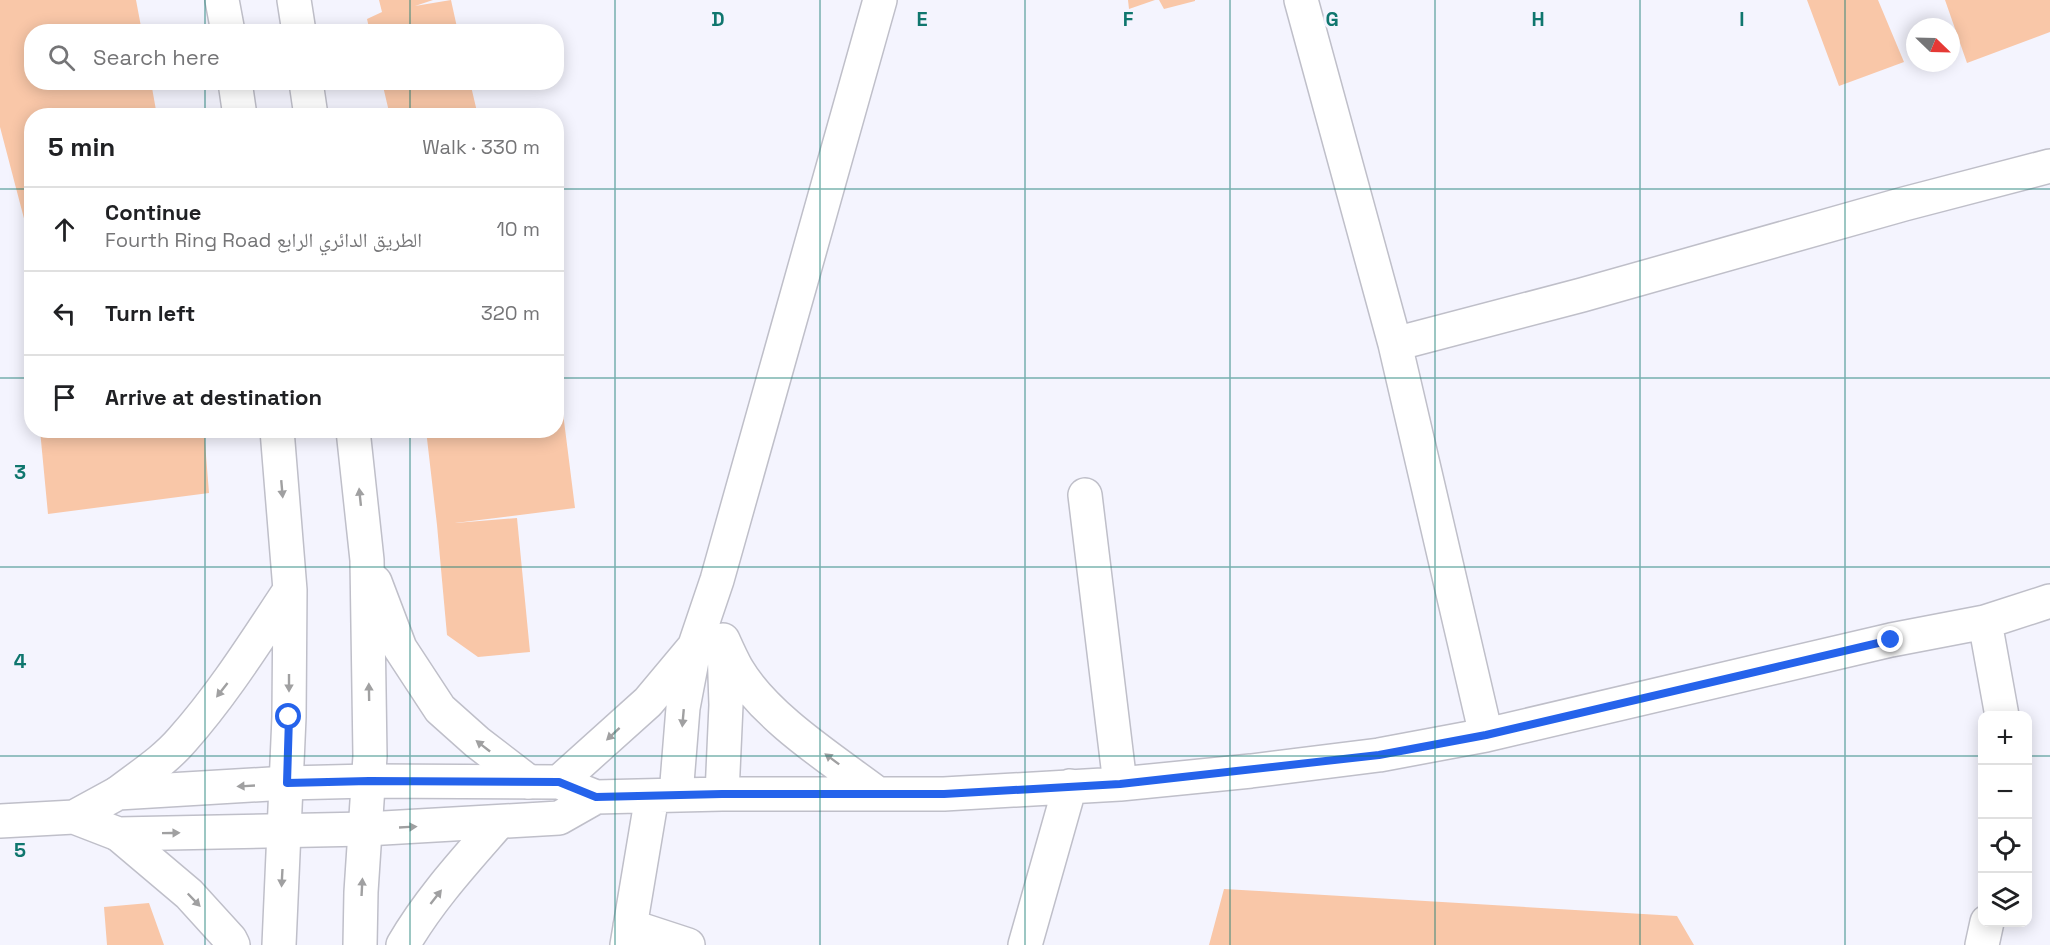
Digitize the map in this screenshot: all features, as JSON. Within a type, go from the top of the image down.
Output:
[{"type":"street","points":[[222,0],[226,24]]},
{"type":"street","points":[[294,0],[298,24]]},
{"type":"street","points":[[688,945],[628,935],[664,795],[683,708],[709,642],[717,580],[880,0]]},
{"type":"street","points":[[1301,0],[1395,344],[1439,541],[1486,735]]},
{"type":"street","points":[[236,90],[239,108]]},
{"type":"street","points":[[307,90],[310,108]]},
{"type":"street","points":[[1395,344],[2050,166]]},
{"type":"street","points":[[278,438],[290,590],[287,783],[279,945]]},
{"type":"street","points":[[354,438],[367,560],[369,781],[361,892],[360,945]]},
{"type":"street","points":[[1085,495],[1120,784]]},
{"type":"street","points":[[367,560],[400,648],[440,709],[477,742],[544,782],[596,797],[722,794],[944,794],[1120,784],[1379,755],[1486,735],[1891,640],[1985,622],[2050,601]]},
{"type":"street","points":[[74,817],[118,793],[182,741],[231,678],[290,590]]},
{"type":"street","points":[[1985,622],[2001,711]]},
{"type":"street","points":[[118,793],[287,783],[544,782],[648,702],[709,642]]},
{"type":"street","points":[[709,642],[726,705],[722,794]]},
{"type":"street","points":[[709,642],[737,669],[755,693],[788,725],[878,794]]},
{"type":"street","points":[[1025,945],[1070,786]]},
{"type":"street","points":[[118,834],[366,829],[498,823],[559,818],[596,797]]},
{"type":"street","points":[[0,821],[74,817],[118,834],[189,894],[233,945]]},
{"type":"street","points":[[403,945],[418,920],[448,880],[498,823]]},
{"type":"street","points":[[1982,945],[1986,927]]},
{"type":"building","points":[[0,0],[136,0],[140,24],[24,24],[24,90],[152,90],[156,108],[24,108],[24,218],[0,127]]},
{"type":"building","points":[[379,0],[433,0],[415,6],[451,0],[456,24],[368,24],[367,19],[382,12]]},
{"type":"building","points":[[1128,0],[1155,0],[1129,9]]},
{"type":"building","points":[[1159,0],[1195,0],[1195,1],[1164,9]]},
{"type":"building","points":[[1807,0],[1878,0],[1904,62],[1839,86]]},
{"type":"building","points":[[1945,0],[2050,0],[2050,32],[1967,63],[1960,43],[1960,18],[1951,18]]},
{"type":"building","points":[[384,90],[472,90],[476,108],[388,108]]},
{"type":"building","points":[[564,421],[575,508],[455,523],[517,518],[530,652],[478,657],[447,635],[427,438],[564,438]]},
{"type":"building","points":[[41,438],[205,438],[209,493],[48,514]]},
{"type":"building","points":[[1224,889],[1677,916],[1694,945],[1209,945]]},
{"type":"building","points":[[149,903],[164,945],[107,945],[104,907]]},
{"type":"route","points":[[289,717],[287,783],[559,782],[596,797],[722,794],[944,794],[1120,784],[1379,755],[1486,735],[1642,700],[1891,640]]}]
